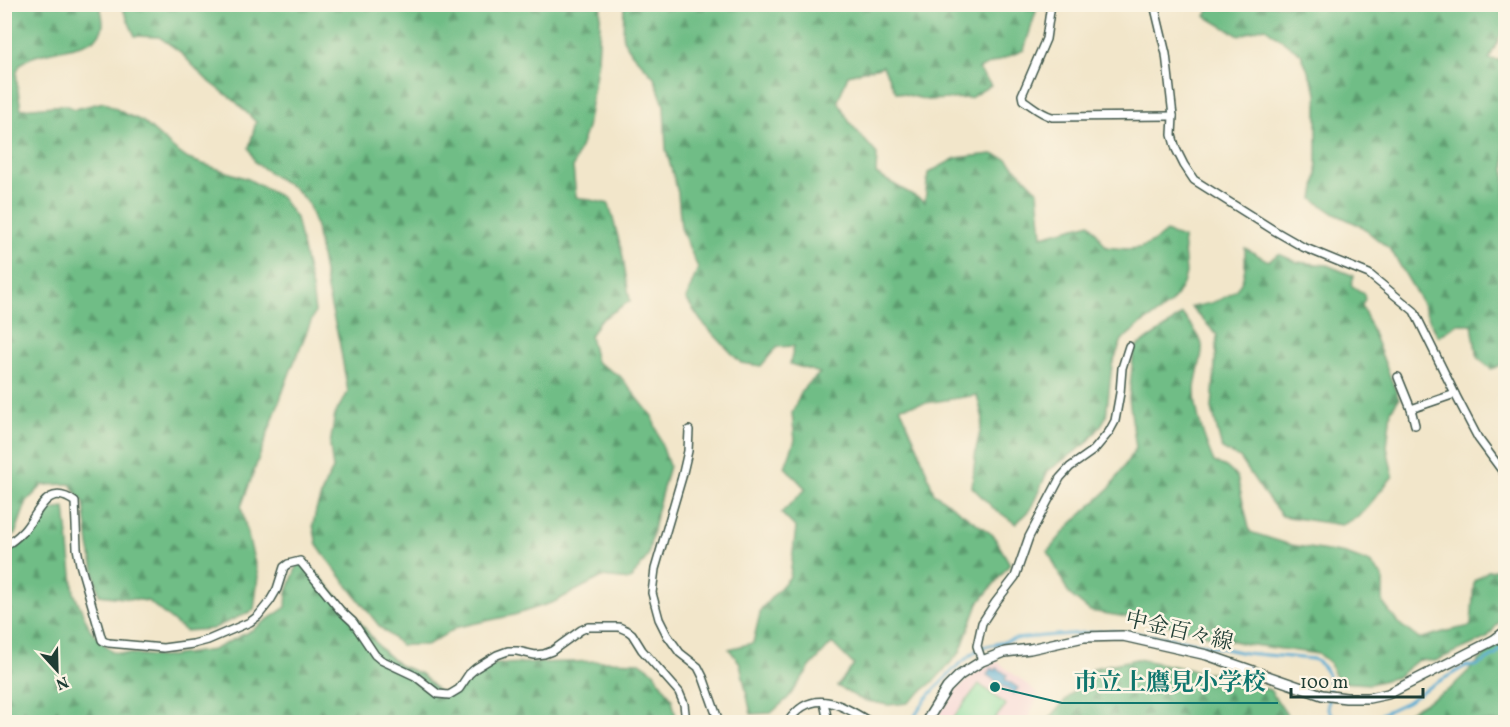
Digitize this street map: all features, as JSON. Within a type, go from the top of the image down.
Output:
[{"type":"main road","name":"中金百々線","points":[[926,723],[947,688],[982,659],[1005,652],[1084,637],[1123,636],[1207,654],[1322,695],[1369,698],[1388,693],[1494,640],[1506,631]]},
{"type":"street","points":[[1051,4],[1046,39],[1022,94],[1023,100],[1039,113],[1052,117],[1173,117]]},
{"type":"street","points":[[1154,4],[1166,54],[1173,117],[1172,135],[1176,149],[1194,180],[1303,247],[1370,274],[1414,311],[1478,438],[1506,476]]},
{"type":"street","points":[[982,659],[977,646],[982,623],[1015,577],[1029,537],[1060,478],[1094,450],[1115,421],[1122,368],[1129,346]]},
{"type":"street","points":[[1398,376],[1412,409],[1415,425]]},
{"type":"street","points":[[1412,409],[1455,394]]},
{"type":"street","points":[[689,430],[686,460],[655,569],[652,593],[658,619],[667,635],[680,653],[698,667],[703,676],[719,723]]},
{"type":"street","points":[[4,547],[23,533],[46,498],[56,496],[69,498],[75,502],[80,564],[102,640],[110,643],[163,648],[208,640],[250,622],[270,601],[277,589],[284,567],[300,561],[340,610],[353,622],[375,656],[415,676],[438,694],[448,694],[459,689],[469,674],[497,655],[508,651],[544,654],[588,627],[619,627],[632,634],[642,650],[680,692],[686,723]]},
{"type":"street","points":[[788,723],[803,706],[817,702],[833,702],[846,707],[870,723]]},
{"type":"street","points":[[824,702],[828,723]]},
{"type":"shaded area","points":[[998,662],[1039,694],[1026,722],[934,722],[953,693],[981,669]]},
{"type":"green space","points":[[5,4],[100,5],[102,16],[100,34],[90,41],[33,57],[22,63],[17,72],[21,109],[65,105],[75,109],[104,102],[142,121],[188,159],[248,179],[281,197],[296,218],[315,312],[290,372],[241,507],[258,576],[254,610],[212,629],[185,631],[148,601],[99,595],[89,545],[84,503],[70,484],[43,485],[27,501],[15,534],[5,540]]},
{"type":"green space","points":[[121,5],[601,5],[598,60],[587,128],[573,167],[576,197],[609,204],[622,252],[630,301],[599,321],[590,336],[596,362],[620,376],[652,416],[669,466],[648,556],[630,580],[602,577],[554,602],[514,615],[458,627],[427,645],[401,645],[380,627],[317,545],[313,525],[325,484],[333,469],[330,445],[335,414],[348,392],[316,227],[308,203],[295,189],[255,162],[249,148],[256,122],[236,102],[206,79],[179,51],[159,37],[135,36]]},
{"type":"green space","points":[[624,5],[1038,5],[1024,50],[978,69],[991,85],[970,98],[927,100],[896,92],[883,66],[848,75],[838,101],[850,123],[877,154],[876,174],[925,202],[928,173],[956,158],[992,154],[1007,159],[1038,191],[1042,236],[1090,223],[1106,247],[1138,248],[1158,239],[1166,232],[1183,238],[1186,273],[1183,284],[1171,303],[1122,340],[1112,365],[1106,417],[1086,444],[1048,471],[1031,508],[1016,524],[992,507],[972,487],[976,449],[983,419],[977,395],[900,407],[934,493],[993,535],[1010,564],[978,604],[960,652],[935,680],[908,703],[888,705],[862,700],[837,686],[854,665],[832,643],[810,667],[788,698],[771,713],[751,714],[740,663],[729,649],[753,643],[761,609],[790,577],[796,528],[781,513],[806,489],[785,467],[795,440],[792,413],[802,390],[820,373],[790,364],[794,346],[777,347],[761,366],[741,363],[701,321],[686,299],[698,268],[681,228],[678,193],[666,150],[664,105],[654,77],[632,53],[623,39]]},
{"type":"green space","points":[[1211,5],[1505,5],[1505,27],[1489,59],[1505,61],[1505,365],[1491,369],[1477,357],[1472,324],[1457,324],[1438,337],[1417,294],[1391,250],[1359,225],[1335,214],[1313,199],[1317,177],[1317,93],[1301,54],[1264,27],[1239,36],[1205,16]]},
{"type":"green space","points":[[1245,248],[1268,261],[1279,254],[1297,262],[1327,265],[1354,276],[1351,285],[1364,294],[1365,299],[1362,305],[1399,399],[1391,410],[1387,447],[1393,476],[1360,516],[1342,525],[1282,516],[1240,458],[1222,449],[1212,409],[1217,335],[1191,307],[1224,298],[1237,288],[1245,270]]},
{"type":"green space","points":[[1182,314],[1196,332],[1202,345],[1195,390],[1201,427],[1214,462],[1226,467],[1237,477],[1250,532],[1291,545],[1346,554],[1370,563],[1383,577],[1383,603],[1397,622],[1419,639],[1471,626],[1474,581],[1488,571],[1503,569],[1506,578],[1505,609],[1487,638],[1435,661],[1418,660],[1397,677],[1370,684],[1338,682],[1329,662],[1318,654],[1246,644],[1157,622],[1090,611],[1069,594],[1048,551],[1072,523],[1110,488],[1136,448],[1129,398],[1134,348]]},
{"type":"green space","points":[[65,508],[74,593],[90,629],[112,652],[163,657],[213,650],[252,630],[286,607],[287,592],[298,563],[308,563],[380,648],[399,665],[421,674],[443,696],[496,664],[640,662],[653,671],[672,699],[677,722],[5,722],[5,554],[24,541],[47,510]]},
{"type":"green space","points":[[1505,635],[1505,722],[1390,722],[1450,689]]},
{"type":"green space","points":[[1137,659],[1218,675],[1270,690],[1289,718],[1289,722],[1048,722],[1094,668]]},
{"type":"green space","points":[[979,684],[1006,705],[992,722],[950,722]]},
{"type":"water","points":[[991,668],[995,671],[997,668],[1007,675],[1005,679],[1018,688],[1014,694],[987,675]]},
{"type":"waterway","points":[[911,722],[934,690],[957,666],[980,648],[1015,639],[1120,632]]},
{"type":"waterway","points":[[1127,632],[1245,653],[1313,659],[1325,669],[1329,683],[1328,709],[1341,722]]},
{"type":"waterway","points":[[1364,722],[1407,702],[1466,666],[1476,666],[1496,655],[1506,645]]},
{"type":"place","name":"市立上鷹見小学校","points":[[995,687]]}]
